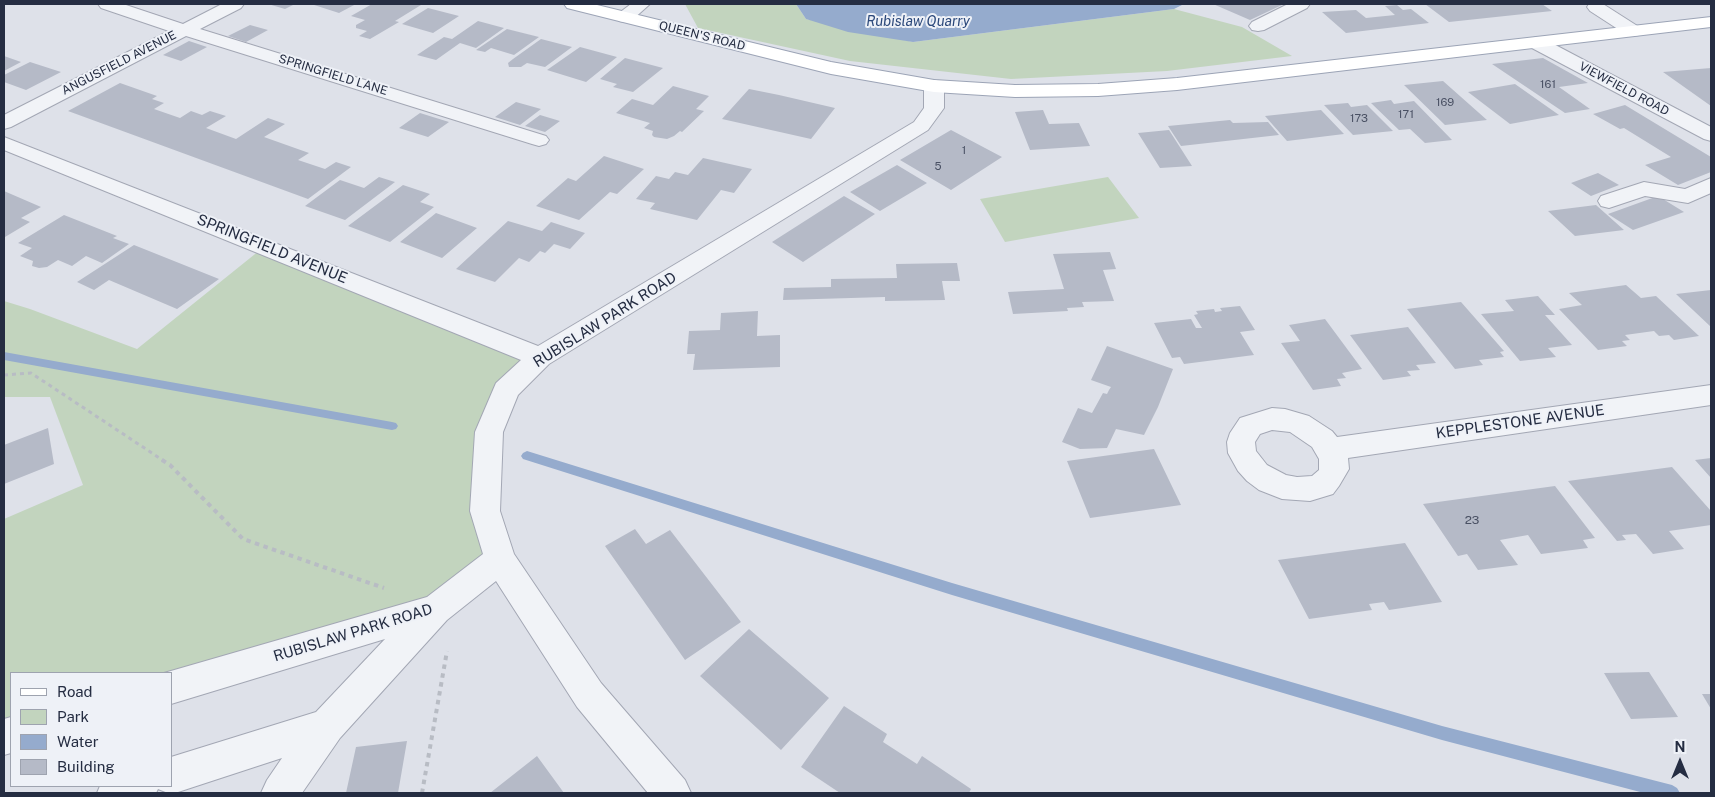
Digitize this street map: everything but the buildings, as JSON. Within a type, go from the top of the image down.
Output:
[{"type":"main road","name":"QUEEN'S ROAD","points":[[573,4],[831,68],[934,86],[1015,91],[1108,89],[1177,84],[1711,22]]},
{"type":"street","name":"SPRINGFIELD LANE","points":[[107,4],[184,30],[539,140],[522,153]]},
{"type":"street","name":"ANGUSFIELD AVENUE","points":[[4,123],[235,4]]},
{"type":"street","points":[[625,17],[641,4]]},
{"type":"street","points":[[1258,26],[1301,4]]},
{"type":"street","points":[[1596,7],[1633,32]]},
{"type":"street","name":"VIEWFIELD ROAD","points":[[1537,42],[1711,135]]},
{"type":"street","name":"RUBISLAW PARK ROAD","points":[[172,687],[436,609],[500,559],[485,511],[489,432],[506,390],[540,357],[921,126],[934,108],[934,86]]},
{"type":"street","name":"SPRINGFIELD AVENUE","points":[[4,143],[540,357]]},
{"type":"street","points":[[1609,201],[1644,188],[1688,196],[1711,185]]},
{"type":"street","name":"KEPPLESTONE AVENUE","points":[[1330,449],[1711,395]]},
{"type":"street","points":[[500,559],[589,695],[672,793]]},
{"type":"street","points":[[280,793],[327,726],[436,609]]},
{"type":"street","points":[[184,780],[327,726]]},
{"type":"street","points":[[116,793],[137,787]]},
{"type":"path","points":[[4,374],[31,373],[170,465],[243,539],[393,591],[436,609],[449,642],[422,793]]},
{"type":"green space","points":[[685,4],[796,4],[806,19],[913,42],[1174,9],[1242,27],[1292,56],[1167,71],[1011,79],[850,61],[698,28]]},
{"type":"green space","points":[[1108,177],[1139,218],[1005,242],[980,199]]},
{"type":"green space","points":[[265,246],[540,357],[489,432],[500,559],[437,609],[172,673],[10,672],[10,735],[4,737],[4,519],[83,485],[50,397],[4,397],[4,301],[137,349]]},
{"type":"water","name":"Rubislaw Quarry","points":[[796,4],[1184,4],[1174,9],[913,42],[848,32],[806,19]]},
{"type":"waterway","points":[[4,356],[392,426]]},
{"type":"waterway","points":[[527,456],[952,589],[1442,733],[1672,793]]}]
